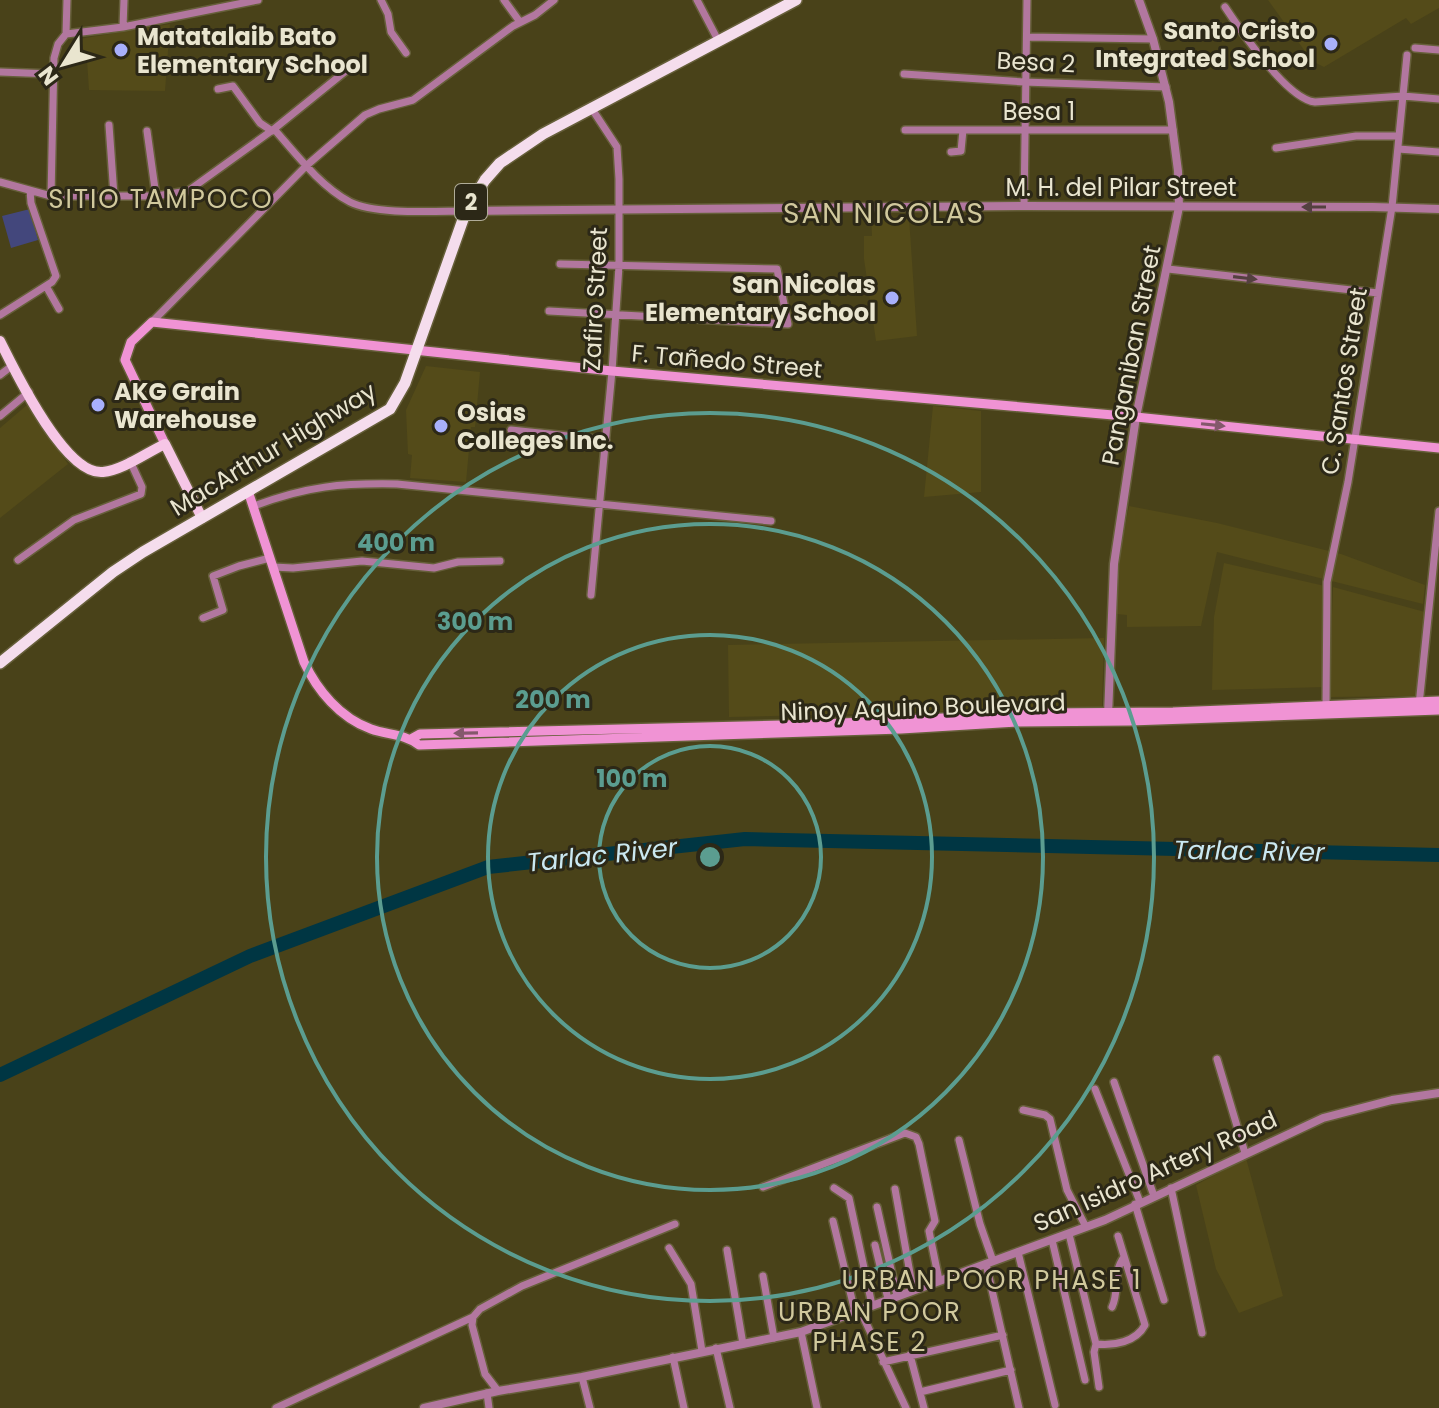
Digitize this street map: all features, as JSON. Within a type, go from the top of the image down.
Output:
[{"type":"highway","name":"MacArthur Highway","points":[[0,663],[113,572],[387,411],[397,400],[405,383],[466,211],[480,187],[500,163],[520,148],[796,0]]},
{"type":"main road","name":"F. Tañedo Street","points":[[152,322],[612,371],[1136,417],[1439,448]]},
{"type":"main road","points":[[152,322],[133,340],[125,360],[202,518]]},
{"type":"main road","points":[[0,341],[54,436],[77,464],[100,473],[165,444]]},
{"type":"main road","name":"Ninoy Aquino Boulevard","points":[[248,491],[313,681],[330,701],[353,720],[368,728],[411,739],[419,745],[901,729],[1108,717],[1418,706],[1439,701]]},
{"type":"main road","name":"Ninoy Aquino Boulevard","points":[[1418,706],[1439,710]]},
{"type":"street","points":[[51,196],[53,74],[55,51],[66,34],[67,0]]},
{"type":"street","points":[[123,27],[124,0]]},
{"type":"street","points":[[66,34],[123,27],[258,0]]},
{"type":"street","points":[[381,0],[388,14],[391,32],[406,53]]},
{"type":"street","points":[[504,0],[520,22]]},
{"type":"street","points":[[697,0],[719,42]]},
{"type":"street","points":[[1024,206],[1027,0]]},
{"type":"street","name":"Panganiban Street","points":[[1108,717],[1114,564],[1136,417],[1179,207],[1166,87],[1139,0]]},
{"type":"street","points":[[152,322],[306,166],[365,115],[413,100],[520,22],[535,15],[550,1]]},
{"type":"street","points":[[1225,7],[1275,72],[1307,101],[1403,96],[1439,99]]},
{"type":"street","points":[[1027,37],[1153,39]]},
{"type":"street","points":[[1415,48],[1439,50]]},
{"type":"street","name":"C. Santos Street","points":[[1326,709],[1327,582],[1354,441],[1392,207],[1407,55]]},
{"type":"street","points":[[0,182],[51,196],[156,196],[188,191],[273,130],[352,66]]},
{"type":"street","points":[[0,72],[53,74]]},
{"type":"street","name":"Besa 2","points":[[904,74],[1166,87]]},
{"type":"street","points":[[218,89],[233,86],[260,123],[273,130],[306,166],[341,196],[357,205],[402,211],[466,211]]},
{"type":"street","name":"Zafiro Street","points":[[591,595],[619,266],[617,147],[592,109]]},
{"type":"street","points":[[109,125],[114,196]]},
{"type":"street","name":"Besa 1","points":[[905,130],[1173,130]]},
{"type":"street","points":[[951,152],[961,151],[963,130]]},
{"type":"street","points":[[147,131],[156,196]]},
{"type":"street","points":[[1276,148],[1356,136],[1399,136]]},
{"type":"street","points":[[1398,149],[1439,152]]},
{"type":"street","points":[[0,315],[46,286],[56,276],[31,203],[30,191]]},
{"type":"street","name":"M. H. del Pilar Street","points":[[466,211],[1024,206],[1439,209]]},
{"type":"street","points":[[549,311],[787,324],[777,269],[560,264]]},
{"type":"street","points":[[1168,269],[1378,293]]},
{"type":"street","points":[[46,286],[59,309]]},
{"type":"street","points":[[0,375],[13,365]]},
{"type":"street","points":[[0,416],[29,392]]},
{"type":"street","points":[[511,430],[606,440]]},
{"type":"street","points":[[18,560],[74,520],[141,494],[142,487],[130,461]]},
{"type":"street","points":[[254,506],[299,490],[340,484],[397,484],[771,521]]},
{"type":"street","points":[[1418,706],[1439,511]]},
{"type":"street","points":[[203,618],[223,610],[213,576],[239,566],[272,562],[293,568],[362,561],[434,568],[458,562],[500,561]]},
{"type":"street","points":[[1217,1059],[1245,1153]]},
{"type":"street","points":[[1114,1082],[1154,1196]]},
{"type":"street","points":[[1095,1089],[1138,1203],[1164,1300]]},
{"type":"street","name":"San Isidro Artery Road","points":[[424,1408],[801,1332],[1069,1234],[1340,1112],[1439,1093]]},
{"type":"street","points":[[1023,1110],[1050,1119],[1067,1190],[1086,1227]]},
{"type":"street","points":[[763,1187],[905,1133],[911,1135],[919,1144],[935,1221],[929,1231],[939,1280]]},
{"type":"street","points":[[959,1140],[989,1262],[1019,1408]]},
{"type":"street","points":[[834,1188],[849,1198],[872,1305]]},
{"type":"street","points":[[1171,1188],[1202,1333]]},
{"type":"street","points":[[895,1189],[913,1290]]},
{"type":"street","points":[[877,1207],[892,1297]]},
{"type":"street","points":[[833,1221],[857,1311],[906,1408]]},
{"type":"street","points":[[276,1408],[473,1317],[486,1305],[522,1286],[675,1224]]},
{"type":"street","points":[[1069,1234],[1096,1344],[1094,1352],[1099,1387]]},
{"type":"street","points":[[1096,1344],[1110,1345],[1129,1340],[1145,1325],[1118,1236]]},
{"type":"street","points":[[1052,1240],[1085,1380]]},
{"type":"street","points":[[875,1245],[892,1297]]},
{"type":"street","points":[[669,1248],[691,1284],[702,1351]]},
{"type":"street","points":[[727,1250],[743,1344]]},
{"type":"street","points":[[1018,1252],[1055,1405]]},
{"type":"street","points":[[1112,1307],[1116,1297],[1116,1272],[1124,1257]]},
{"type":"street","points":[[763,1276],[774,1338]]},
{"type":"street","points":[[473,1317],[472,1325],[485,1374],[498,1391]]},
{"type":"street","points":[[801,1332],[817,1408]]},
{"type":"street","points":[[883,1362],[1003,1335]]},
{"type":"street","points":[[716,1348],[730,1408]]},
{"type":"street","points":[[910,1355],[924,1408]]},
{"type":"street","points":[[673,1357],[684,1408]]},
{"type":"street","points":[[920,1392],[1011,1370]]},
{"type":"street","points":[[582,1377],[590,1408]]},
{"type":"street","points":[[487,1393],[489,1408]]},
{"type":"shaded area","name":"Santo Cristo Integrated School","points":[[1268,0],[1439,0],[1439,8],[1411,24],[1406,18],[1324,67],[1312,61]]},
{"type":"shaded area","name":"Matatalaib Bato Elementary School","points":[[170,24],[165,91],[89,90],[87,60],[76,59],[73,40]]},
{"type":"shaded area","points":[[30,209],[38,240],[11,248],[2,216]]},
{"type":"shaded area","name":"San Nicolas Elementary School","points":[[871,216],[909,217],[917,336],[876,341],[864,259],[864,236],[872,236]]},
{"type":"shaded area","name":"Osias Colleges Inc.","points":[[426,366],[480,372],[466,482],[410,478],[412,455],[408,454],[406,410]]},
{"type":"shaded area","points":[[27,405],[68,464],[0,518],[0,428]]},
{"type":"shaded area","points":[[933,406],[981,411],[981,492],[924,497]]},
{"type":"shaded area","points":[[1129,506],[1217,523],[1341,554],[1425,585],[1423,604],[1217,552],[1201,626],[1127,627],[1127,615],[1117,614],[1120,552]]},
{"type":"shaded area","points":[[1224,563],[1325,586],[1325,687],[1212,690],[1214,617]]},
{"type":"shaded area","points":[[1333,587],[1425,612],[1426,639],[1416,696],[1329,697]]},
{"type":"shaded area","points":[[1104,638],[1102,708],[729,717],[728,645]]},
{"type":"shaded area","points":[[1246,1158],[1283,1296],[1239,1313],[1216,1269],[1196,1185]]},
{"type":"waterway","name":"Tarlac River","points":[[0,1075],[250,956],[488,867],[745,839],[1439,855]]},
{"type":"place","name":"Santo Cristo Integrated School","points":[[1331,44]]},
{"type":"place","name":"Matatalaib Bato Elementary School","points":[[121,50]]},
{"type":"place","name":"San Nicolas Elementary School","points":[[892,298]]},
{"type":"place","name":"AKG Grain Warehouse","points":[[98,405]]},
{"type":"place","name":"Osias Colleges Inc.","points":[[441,426]]},
{"type":"district","name":"SITIO TAMPOCO","points":[[161,199]]},
{"type":"district","name":"SAN NICOLAS","points":[[884,213]]},
{"type":"district","name":"URBAN POOR PHASE 1","points":[[992,1280]]},
{"type":"district","name":"URBAN POOR PHASE 2","points":[[870,1327]]}]
